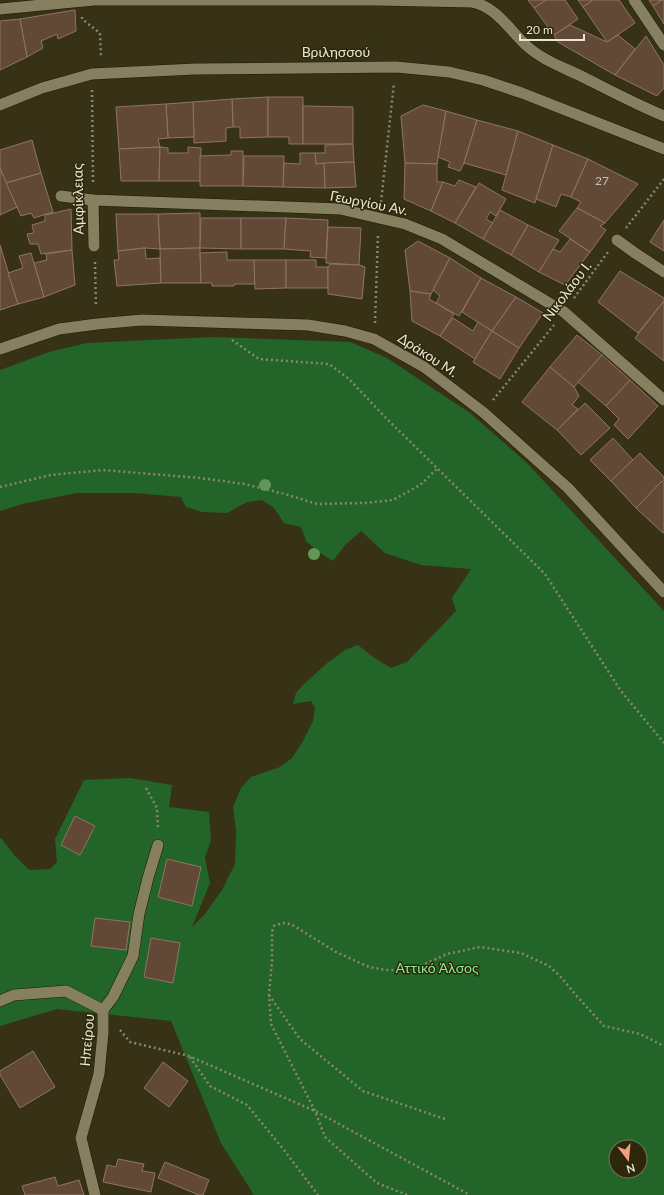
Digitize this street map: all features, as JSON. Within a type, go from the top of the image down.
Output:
[{"type":"street","points":[[0,9],[86,0],[376,0],[472,2],[488,4],[500,19],[528,47],[546,59],[664,116]]},
{"type":"street","points":[[634,0],[664,45]]},
{"type":"street","name":"Βριλησσού","points":[[0,106],[42,88],[97,74],[195,69],[396,67],[449,72],[483,80],[522,93],[664,149]]},
{"type":"street","name":"Γεωργίου Αν.","points":[[61,196],[93,200],[340,209],[405,224],[442,239],[564,312],[664,400]]},
{"type":"street","name":"Αμφίκλειας","points":[[93,200],[94,246]]},
{"type":"street","points":[[617,240],[664,272]]},
{"type":"street","name":"Δράκου Μ.","points":[[0,348],[59,329],[142,320],[308,325],[346,330],[374,339],[424,367],[483,412],[568,488],[664,592]]},
{"type":"street","name":"Ηπείρου","points":[[95,1195],[81,1138],[99,1074],[103,1033],[103,1010],[113,997],[133,956],[139,914],[158,846]]},
{"type":"street","points":[[0,1001],[14,995],[66,991],[103,1010]]},
{"type":"path","name":"Αμφίκλειας","points":[[93,200],[97,74],[100,33],[82,19],[82,11],[94,10],[94,0]]},
{"type":"path","name":"Νικολάου Ι.","points":[[483,412],[564,312],[664,179]]},
{"type":"path","name":"Αμφίκλειας","points":[[94,246],[97,324]]},
{"type":"path","points":[[228,338],[259,359],[329,364],[349,379],[545,574],[621,691],[664,743]]},
{"type":"path","points":[[0,487],[51,475],[103,470],[200,478],[244,484],[317,504],[364,503],[393,500],[420,485],[438,468]]},
{"type":"path","points":[[146,788],[157,808],[158,846]]},
{"type":"path","points":[[407,1195],[377,1183],[325,1137],[315,1112],[271,1024],[269,995],[272,961],[272,932],[274,926],[282,923],[290,924],[336,952],[369,968],[386,970],[405,970],[423,965],[447,954],[480,947],[521,953],[549,966],[560,976],[604,1026],[640,1034],[664,1046]]},
{"type":"path","points":[[269,995],[300,1039],[363,1091],[445,1119]]},
{"type":"path","points":[[103,1010],[130,1042],[189,1056],[315,1112],[470,1195]]},
{"type":"path","points":[[189,1056],[210,1086],[247,1105],[318,1195]]},
{"type":"green space","name":"Αττικό Άλσος","points":[[213,337],[350,342],[387,358],[470,413],[527,463],[664,611],[664,1195],[254,1195],[221,1143],[171,1021],[57,1009],[0,1026],[0,838],[29,870],[50,869],[57,862],[55,839],[84,780],[130,778],[172,785],[169,807],[209,812],[211,840],[205,858],[210,883],[192,927],[205,914],[222,890],[235,864],[236,831],[233,807],[241,788],[251,777],[280,767],[292,758],[302,743],[313,721],[315,707],[311,701],[293,704],[296,693],[326,664],[345,650],[358,645],[373,657],[391,668],[407,662],[456,611],[452,598],[471,569],[421,565],[385,553],[361,531],[345,545],[333,561],[320,553],[306,541],[301,527],[284,523],[274,508],[262,500],[247,502],[227,513],[202,512],[186,507],[181,497],[134,493],[76,493],[22,504],[0,511],[0,370],[49,352],[87,343]]},
{"type":"building","points":[[528,0],[546,0],[534,8]]},
{"type":"building","points":[[546,0],[565,0],[578,19],[554,35],[534,8]]},
{"type":"building","points":[[578,0],[593,0],[583,7]]},
{"type":"building","points":[[593,0],[619,0],[635,23],[607,42],[583,7]]},
{"type":"building","points":[[649,0],[662,0],[653,6]]},
{"type":"building","points":[[664,0],[664,24],[653,6]]},
{"type":"building","points":[[75,10],[76,31],[58,39],[57,34],[41,41],[43,48],[27,57],[20,19]]},
{"type":"building","points":[[20,19],[27,57],[0,70],[0,21]]},
{"type":"building","points":[[570,25],[607,42],[618,35],[635,49],[615,75],[558,42],[554,35]]},
{"type":"building","points":[[646,36],[664,65],[664,88],[657,96],[615,75]]},
{"type":"building","points":[[268,97],[268,137],[240,138],[240,127],[233,127],[232,99]]},
{"type":"building","points":[[268,97],[303,97],[303,144],[289,144],[289,137],[268,137]]},
{"type":"building","points":[[232,99],[233,127],[226,128],[226,141],[194,143],[193,102]]},
{"type":"building","points":[[193,102],[194,137],[168,138],[166,104]]},
{"type":"building","points":[[166,104],[168,138],[158,139],[160,147],[119,149],[116,107]]},
{"type":"building","points":[[423,105],[446,111],[437,164],[405,163],[401,116]]},
{"type":"building","points":[[303,106],[353,107],[353,144],[303,144]]},
{"type":"building","points":[[446,111],[477,120],[464,163],[460,171],[448,167],[450,162],[438,157]]},
{"type":"building","points":[[477,120],[518,131],[506,175],[464,163]]},
{"type":"building","points":[[518,131],[553,145],[535,203],[502,190]]},
{"type":"building","points":[[32,140],[41,173],[6,183],[0,168],[0,150]]},
{"type":"building","points":[[353,144],[354,162],[316,164],[315,153],[325,153],[325,145]]},
{"type":"building","points":[[553,145],[588,159],[571,197],[561,194],[556,207],[536,199]]},
{"type":"building","points":[[160,147],[159,181],[121,181],[119,149]]},
{"type":"building","points":[[160,147],[168,148],[168,153],[188,153],[188,147],[201,148],[200,181],[159,181]]},
{"type":"building","points":[[231,151],[243,151],[243,186],[200,186],[200,156],[231,155]]},
{"type":"building","points":[[300,153],[315,153],[316,164],[324,163],[325,188],[283,187],[284,163],[300,164]]},
{"type":"building","points":[[244,156],[284,156],[283,187],[243,186]]},
{"type":"building","points":[[588,159],[638,184],[605,223],[577,208],[581,202],[571,197]]},
{"type":"building","points":[[354,162],[356,187],[325,188],[324,163]]},
{"type":"building","points":[[405,163],[437,164],[437,182],[443,182],[431,211],[404,199]]},
{"type":"building","points":[[0,168],[17,207],[0,215]]},
{"type":"building","points":[[41,173],[53,212],[34,218],[31,213],[21,216],[6,183]]},
{"type":"building","points":[[459,180],[476,187],[455,223],[431,211],[443,182],[455,186]]},
{"type":"building","points":[[479,183],[506,199],[496,216],[490,212],[486,219],[493,223],[483,239],[455,223]]},
{"type":"building","points":[[577,208],[605,223],[600,226],[606,230],[590,252],[559,231]]},
{"type":"building","points":[[71,209],[72,250],[41,254],[38,244],[30,244],[27,234],[34,233],[32,225],[45,221],[45,215]]},
{"type":"building","points":[[500,210],[528,225],[511,255],[483,239]]},
{"type":"building","points":[[200,213],[200,248],[160,249],[158,214]]},
{"type":"building","points":[[116,214],[158,214],[160,249],[145,248],[118,251]]},
{"type":"building","points":[[201,218],[241,218],[241,249],[200,248]]},
{"type":"building","points":[[241,218],[286,218],[284,249],[241,249]]},
{"type":"building","points":[[286,218],[328,220],[326,258],[310,257],[311,251],[284,249]]},
{"type":"building","points":[[664,220],[664,251],[650,242]]},
{"type":"building","points":[[528,225],[559,240],[539,272],[511,255]]},
{"type":"building","points":[[328,227],[361,228],[359,265],[326,263]]},
{"type":"building","points":[[570,239],[590,252],[565,285],[539,272],[553,249],[560,252]]},
{"type":"building","points":[[418,241],[450,258],[431,294],[410,291],[405,250]]},
{"type":"building","points":[[0,245],[18,304],[0,310]]},
{"type":"building","points":[[145,248],[146,259],[160,258],[161,283],[117,286],[114,260],[119,260],[118,251]]},
{"type":"building","points":[[200,248],[201,283],[161,283],[160,249]]},
{"type":"building","points":[[72,250],[75,285],[44,297],[34,263],[47,260],[46,254]]},
{"type":"building","points":[[227,252],[227,260],[254,260],[255,284],[212,286],[212,283],[201,283],[200,253]]},
{"type":"building","points":[[31,253],[44,297],[18,304],[8,273],[23,268],[19,256]]},
{"type":"building","points":[[450,258],[481,278],[459,316],[436,303],[440,296],[433,290]]},
{"type":"building","points":[[254,260],[286,260],[286,288],[255,289]]},
{"type":"building","points":[[286,260],[316,260],[316,267],[328,267],[328,288],[286,288]]},
{"type":"building","points":[[330,264],[359,265],[365,267],[362,299],[328,294],[328,267]]},
{"type":"building","points":[[620,271],[664,298],[664,301],[638,333],[598,302]]},
{"type":"building","points":[[481,278],[516,297],[492,331],[462,312]]},
{"type":"building","points":[[410,291],[431,294],[429,299],[454,314],[440,336],[412,321]]},
{"type":"building","points":[[516,297],[543,313],[519,348],[492,331]]},
{"type":"building","points":[[664,301],[664,361],[635,338]]},
{"type":"building","points":[[453,318],[473,331],[478,322],[492,331],[475,359],[440,336]]},
{"type":"building","points":[[492,331],[519,348],[500,379],[473,362]]},
{"type":"building","points":[[577,335],[602,355],[574,387],[550,367]]},
{"type":"building","points":[[602,355],[630,380],[606,406],[578,382]]},
{"type":"building","points":[[550,367],[574,387],[579,396],[572,405],[578,409],[557,430],[522,402]]},
{"type":"building","points":[[630,380],[658,406],[628,439],[614,425],[619,419],[606,406]]},
{"type":"building","points":[[585,403],[610,428],[581,455],[557,430]]},
{"type":"building","points":[[613,438],[633,460],[611,481],[590,460]]},
{"type":"building","points":[[640,453],[664,477],[664,480],[636,508],[611,481]]},
{"type":"building","points":[[662,481],[664,483],[663,533],[636,508]]},
{"type":"building","points":[[75,816],[95,826],[80,855],[61,845]]},
{"type":"building","points":[[167,859],[201,867],[192,906],[158,897]]},
{"type":"building","points":[[95,918],[130,922],[126,950],[91,946]]},
{"type":"building","points":[[151,938],[180,943],[173,983],[144,977]]},
{"type":"building","points":[[33,1051],[55,1087],[20,1108],[0,1075],[0,1071]]},
{"type":"building","points":[[163,1062],[188,1081],[169,1107],[144,1088]]},
{"type":"building","points":[[118,1159],[144,1164],[142,1171],[155,1173],[151,1192],[103,1182],[107,1165],[116,1167]]},
{"type":"building","points":[[165,1162],[209,1180],[203,1195],[199,1195],[158,1178]]},
{"type":"building","points":[[55,1177],[58,1186],[79,1180],[84,1195],[25,1195],[22,1186]]}]
